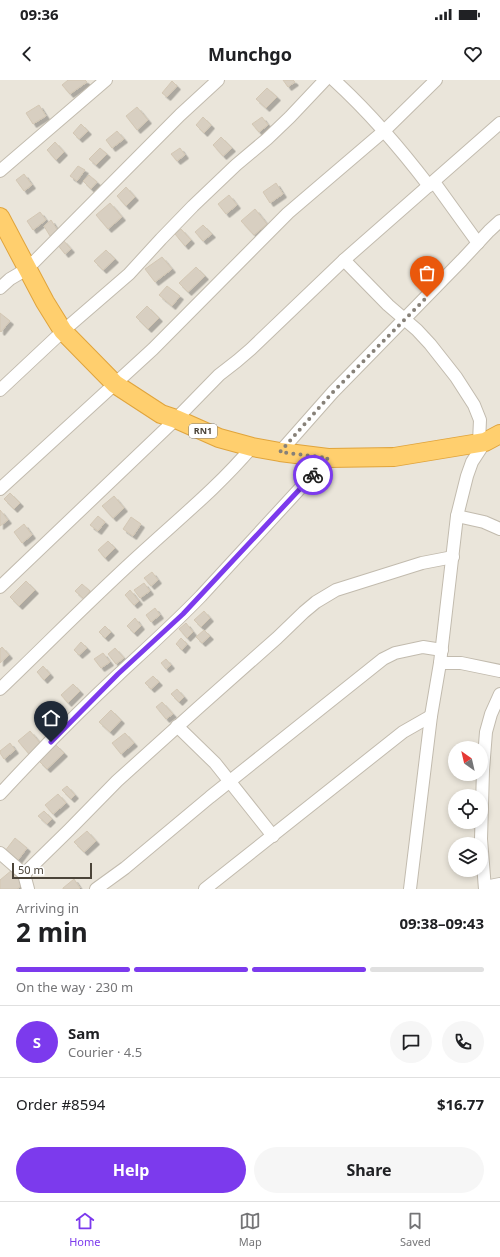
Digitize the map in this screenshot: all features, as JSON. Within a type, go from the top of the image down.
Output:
[{"type":"highway","name":"RN1","points":[[0,217],[45,302],[63,331],[115,384],[161,414],[219,438],[252,447],[328,458],[394,457],[488,440]]},
{"type":"street","points":[[0,171],[106,80]]},
{"type":"street","points":[[0,288],[10,279],[27,269],[180,115],[218,80]]},
{"type":"street","points":[[0,390],[63,331],[129,274],[193,206],[236,165],[279,128],[325,80]]},
{"type":"street","points":[[334,80],[384,131],[431,184],[478,243]]},
{"type":"street","points":[[0,489],[153,349],[288,213],[384,131],[436,80]]},
{"type":"street","points":[[0,587],[176,419],[219,375],[251,349],[344,260],[500,123]]},
{"type":"street","points":[[280,452],[333,392],[500,222]]},
{"type":"street","points":[[344,260],[430,344],[474,405],[488,440],[472,462],[457,516],[442,650],[431,716],[410,889]]},
{"type":"street","points":[[0,689],[145,550],[235,468],[252,447]]},
{"type":"street","points":[[0,794],[92,700],[202,596],[328,458]]},
{"type":"street","points":[[457,516],[484,522],[500,529]]},
{"type":"street","points":[[24,874],[117,781],[316,602],[336,590],[422,564],[453,557]]},
{"type":"street","points":[[96,889],[125,868],[205,801],[383,659],[395,653],[423,647],[442,650]]},
{"type":"street","points":[[440,663],[461,662],[500,672]]},
{"type":"street","points":[[500,694],[491,714],[486,732],[483,770],[481,840],[485,888],[500,884]]},
{"type":"street","points":[[205,889],[403,732],[431,716]]},
{"type":"street","points":[[177,726],[215,763],[273,836]]},
{"type":"street","points":[[0,853],[24,874],[28,889]]},
{"type":"shaded area","points":[[0,80],[500,80],[500,889],[0,889]]},
{"type":"building","points":[[68,80],[85,80],[87,82],[70,94],[62,85]]},
{"type":"building","points":[[283,80],[293,80],[295,82],[288,87]]},
{"type":"building","points":[[172,81],[177,86],[167,97],[162,93]]},
{"type":"building","points":[[267,88],[277,97],[266,108],[256,99]]},
{"type":"building","points":[[39,105],[46,116],[33,124],[26,113]]},
{"type":"building","points":[[137,107],[148,120],[137,130],[126,116]]},
{"type":"building","points":[[203,117],[211,125],[204,133],[196,125]]},
{"type":"building","points":[[262,117],[268,125],[259,132],[252,124]]},
{"type":"building","points":[[81,124],[88,131],[79,139],[73,133]]},
{"type":"building","points":[[117,131],[124,139],[112,148],[106,140]]},
{"type":"building","points":[[221,137],[232,148],[223,156],[213,145]]},
{"type":"building","points":[[55,142],[64,152],[56,160],[47,150]]},
{"type":"building","points":[[100,148],[107,154],[96,165],[89,159]]},
{"type":"building","points":[[180,148],[185,155],[177,161],[171,154]]},
{"type":"building","points":[[78,166],[85,170],[77,181],[70,176]]},
{"type":"building","points":[[24,174],[32,185],[24,191],[16,180]]},
{"type":"building","points":[[89,175],[97,182],[91,189],[83,181]]},
{"type":"building","points":[[276,183],[283,194],[270,203],[263,192]]},
{"type":"building","points":[[126,187],[135,197],[126,206],[117,196]]},
{"type":"building","points":[[229,195],[237,205],[226,214],[218,204]]},
{"type":"building","points":[[110,203],[122,217],[108,229],[96,215]]},
{"type":"building","points":[[255,209],[267,224],[254,235],[241,221]]},
{"type":"building","points":[[40,212],[46,220],[33,230],[27,221]]},
{"type":"building","points":[[51,220],[58,231],[50,236],[44,226]]},
{"type":"building","points":[[203,225],[212,234],[203,241],[195,232]]},
{"type":"building","points":[[181,229],[191,240],[185,246],[175,234]]},
{"type":"building","points":[[63,240],[71,249],[65,254],[57,244]]},
{"type":"building","points":[[106,250],[115,259],[103,270],[94,261]]},
{"type":"building","points":[[162,257],[172,269],[155,282],[145,269]]},
{"type":"building","points":[[196,267],[205,276],[188,292],[179,283]]},
{"type":"building","points":[[167,286],[180,296],[172,306],[159,295]]},
{"type":"building","points":[[147,306],[159,318],[148,329],[136,317]]},
{"type":"building","points":[[0,313],[10,321],[1,332],[0,331]]},
{"type":"building","points":[[10,493],[20,503],[14,509],[4,499]]},
{"type":"building","points":[[114,496],[124,508],[113,518],[102,506]]},
{"type":"building","points":[[0,510],[8,520],[0,526]]},
{"type":"building","points":[[98,516],[105,522],[98,531],[90,525]]},
{"type":"building","points":[[131,517],[141,524],[133,536],[123,529]]},
{"type":"building","points":[[24,524],[32,535],[22,543],[14,532]]},
{"type":"building","points":[[108,541],[115,548],[105,558],[98,550]]},
{"type":"building","points":[[152,572],[158,580],[151,586],[144,578]]},
{"type":"building","points":[[26,581],[35,590],[19,606],[10,597]]},
{"type":"building","points":[[144,583],[150,591],[140,598],[134,590]]},
{"type":"building","points":[[82,584],[90,591],[84,599],[75,591]]},
{"type":"building","points":[[130,590],[139,601],[134,605],[125,595]]},
{"type":"building","points":[[155,608],[160,615],[151,622],[146,615]]},
{"type":"building","points":[[204,611],[210,618],[201,627],[194,620]]},
{"type":"building","points":[[135,618],[141,626],[134,633],[127,626]]},
{"type":"building","points":[[186,623],[193,632],[187,638],[179,629]]},
{"type":"building","points":[[105,626],[111,632],[105,638],[99,632]]},
{"type":"building","points":[[204,630],[210,636],[202,643],[196,637]]},
{"type":"building","points":[[181,638],[187,644],[182,650],[176,644]]},
{"type":"building","points":[[81,642],[87,648],[79,655],[74,650]]},
{"type":"building","points":[[2,647],[9,655],[0,663],[0,649]]},
{"type":"building","points":[[115,648],[124,658],[116,664],[108,654]]},
{"type":"building","points":[[103,653],[110,662],[101,668],[94,659]]},
{"type":"building","points":[[166,659],[171,665],[166,669],[161,663]]},
{"type":"building","points":[[43,666],[50,674],[44,680],[37,672]]},
{"type":"building","points":[[153,676],[159,682],[151,689],[145,683]]},
{"type":"building","points":[[73,684],[80,691],[68,703],[61,695]]},
{"type":"building","points":[[177,689],[184,697],[179,702],[171,694]]},
{"type":"building","points":[[162,702],[173,714],[166,719],[156,707]]},
{"type":"building","points":[[111,710],[121,720],[110,732],[99,722]]},
{"type":"building","points":[[30,731],[41,744],[29,754],[18,741]]},
{"type":"building","points":[[125,733],[134,743],[121,754],[112,743]]},
{"type":"building","points":[[10,743],[15,750],[4,759],[0,751]]},
{"type":"building","points":[[56,745],[64,753],[47,769],[39,761]]},
{"type":"building","points":[[67,786],[75,795],[71,799],[62,790]]},
{"type":"building","points":[[58,794],[66,803],[53,814],[45,805]]},
{"type":"building","points":[[44,811],[52,819],[47,824],[38,816]]},
{"type":"building","points":[[87,831],[96,841],[84,852],[74,842]]},
{"type":"building","points":[[15,838],[27,848],[18,860],[5,851]]},
{"type":"building","points":[[12,870],[24,884],[17,889],[0,889],[0,880]]},
{"type":"building","points":[[74,879],[80,888],[79,889],[63,889],[63,888]]},
{"type":"way so far","points":[[313,475],[328,458],[280,452],[333,392],[427,297]]},
{"type":"route","points":[[51,742],[118,674],[202,596],[248,544],[313,475]]}]
